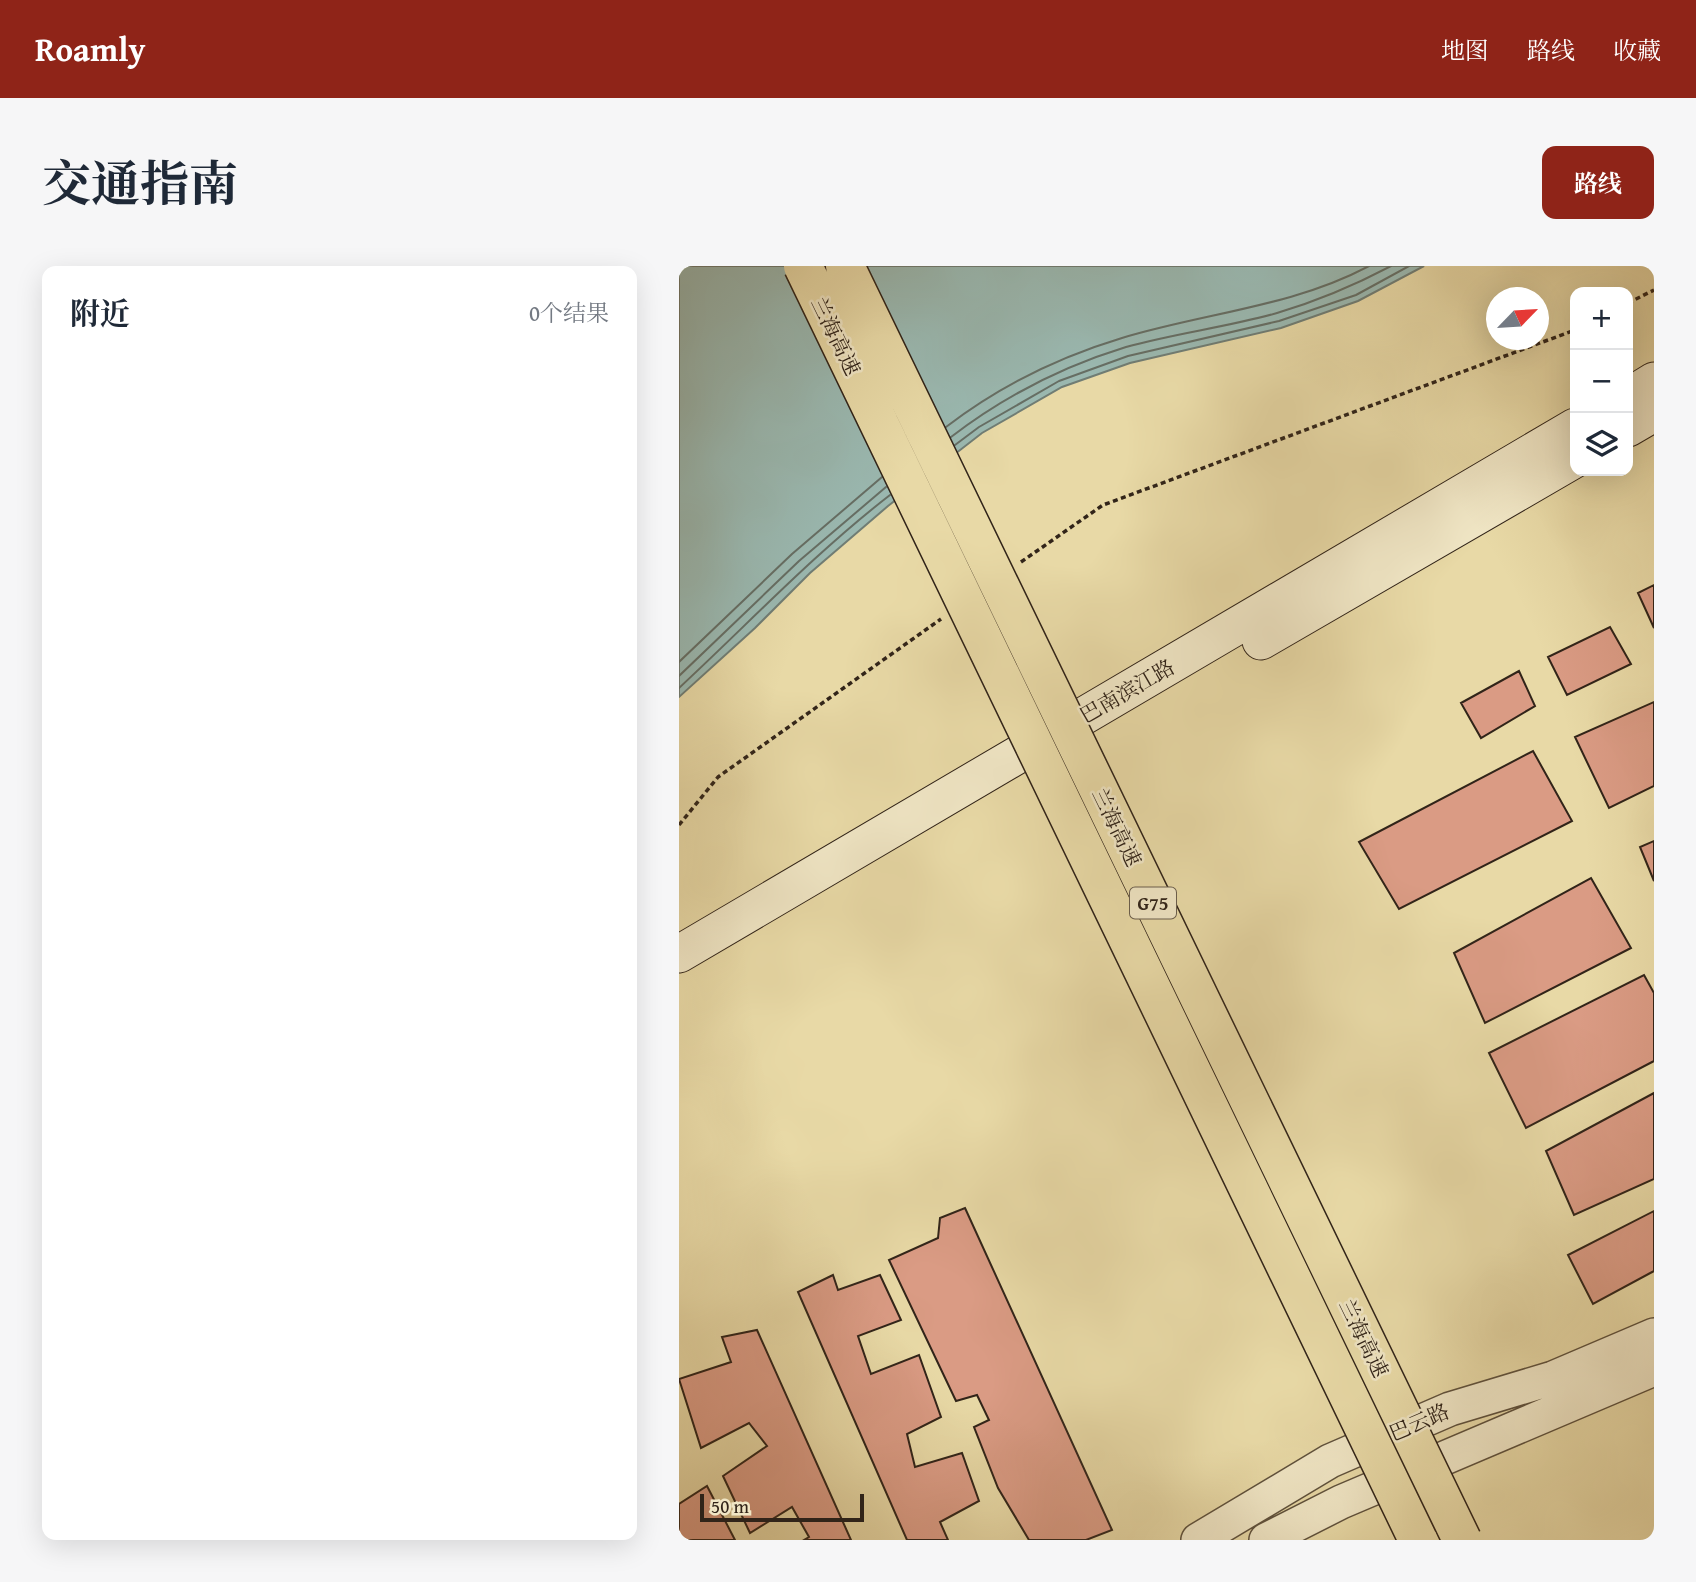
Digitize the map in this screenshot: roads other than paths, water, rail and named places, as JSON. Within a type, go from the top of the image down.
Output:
[{"type":"highway","name":"兰海高速","points":[[803,266],[1418,1540]]},
{"type":"highway","name":"兰海高速","points":[[845,266],[1462,1540]]},
{"type":"main road","points":[[1633,394],[1654,381]]},
{"type":"main road","points":[[1633,425],[1654,413]]},
{"type":"main road","name":"巴南滨江路","points":[[679,954],[1570,430]]},
{"type":"main road","name":"巴南滨江路","points":[[679,980],[1570,462]]},
{"type":"street","name":"巴云路","points":[[1198,1540],[1330,1461],[1450,1409],[1553,1378],[1654,1335]]},
{"type":"street","name":"巴云路","points":[[1266,1540],[1341,1502],[1654,1369]]},
{"type":"water","points":[[679,266],[1424,266],[1358,301],[1281,328],[1130,363],[1062,387],[982,433],[888,506],[810,573],[755,628],[679,697]]}]
